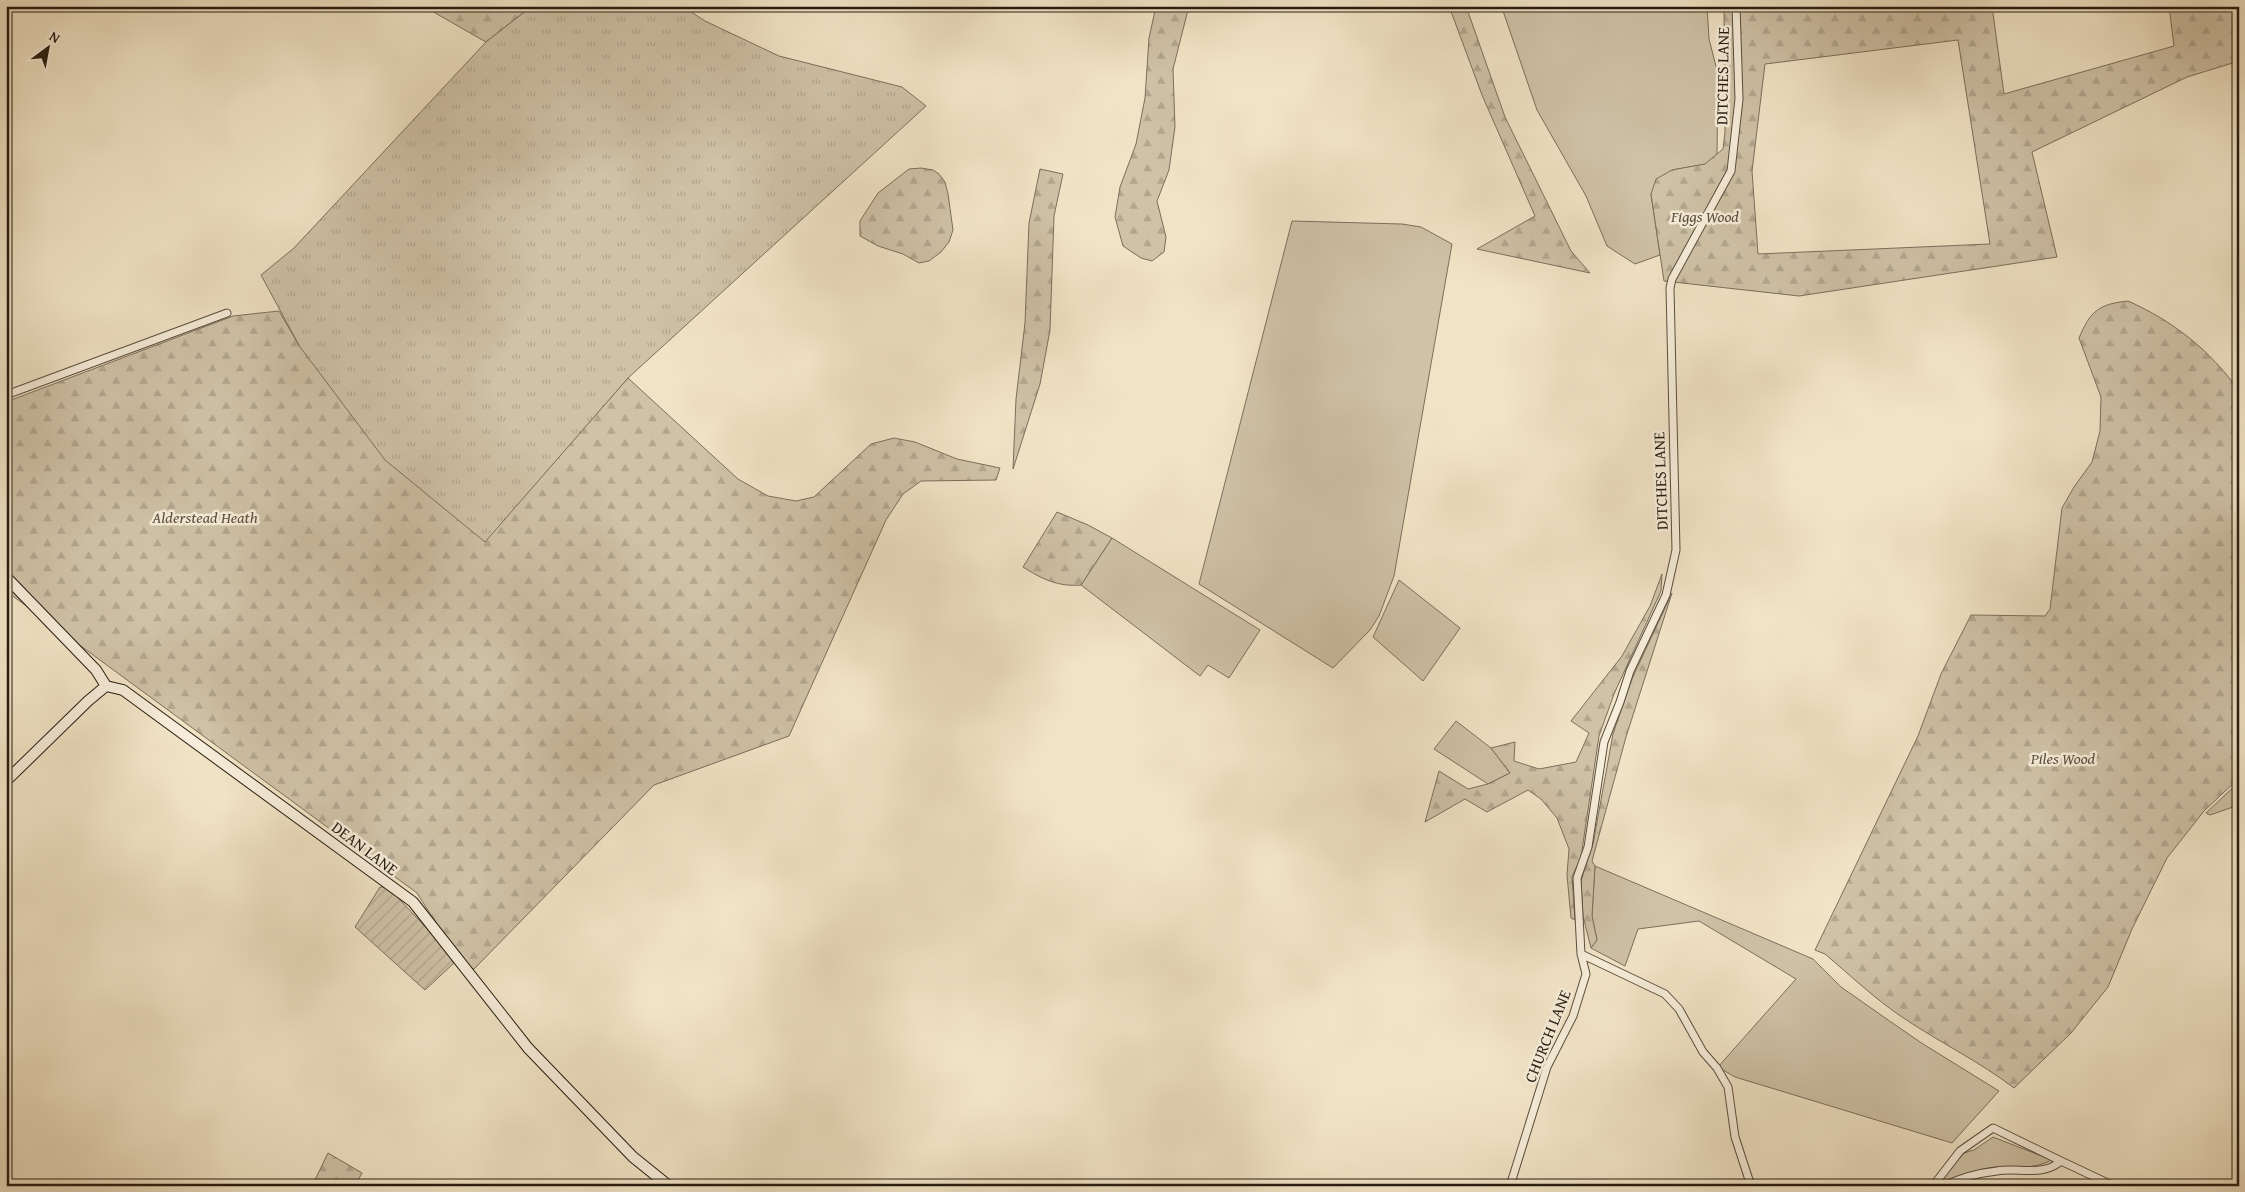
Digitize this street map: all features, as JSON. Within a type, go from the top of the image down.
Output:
[{"type":"main road","points":[[6,577],[96,670],[106,686],[88,701],[6,781]]},
{"type":"main road","name":"DEAN LANE","points":[[106,686],[123,690],[413,902],[528,1048],[633,1157],[669,1186]]},
{"type":"street","name":"DITCHES LANE","points":[[1581,954],[1577,878],[1588,847],[1604,742],[1630,671],[1666,594],[1676,550],[1670,288],[1672,278],[1731,170],[1739,100],[1736,6]]},
{"type":"street","points":[[6,395],[226,313]]},
{"type":"street","name":"CHURCH LANE","points":[[1510,1186],[1547,1067],[1576,1007],[1586,974],[1581,954]]},
{"type":"street","points":[[1581,954],[1665,994],[1679,1009],[1703,1052],[1717,1068],[1728,1087],[1735,1137],[1751,1186]]},
{"type":"street","points":[[1933,1186],[1960,1151],[1993,1128],[2114,1186]]},
{"type":"street","points":[[1944,1186],[1956,1180],[1998,1170],[2053,1168],[2061,1161]]},
{"type":"green space","points":[[423,6],[532,6],[486,42]]},
{"type":"green space","points":[[532,6],[682,6],[705,21],[779,56],[902,87],[926,106],[628,378],[485,542],[385,460],[300,347],[261,275],[294,248],[486,42]]},
{"type":"green space","points":[[1156,6],[1189,6],[1173,69],[1175,127],[1169,170],[1157,201],[1166,237],[1164,252],[1152,261],[1141,258],[1123,246],[1115,217],[1120,187],[1136,144],[1145,98],[1149,38]]},
{"type":"green space","points":[[1449,6],[1466,6],[1505,117],[1571,251],[1590,273],[1477,249],[1535,216],[1482,95]]},
{"type":"green space","points":[[1503,6],[1707,6],[1709,39],[1718,74],[1717,154],[1706,164],[1672,170],[1651,194],[1660,255],[1635,264],[1607,246],[1586,196],[1537,110],[1503,11]]},
{"type":"green space","name":"Figgs Wood","points":[[1724,6],[1992,6],[2004,94],[2174,46],[2169,6],[2239,6],[2239,61],[2187,77],[2032,152],[2057,257],[1799,296],[1664,281],[1651,194],[1656,179],[1672,170],[1705,164],[1723,149],[1725,132]],"holes":[[[1958,40],[1990,244],[1758,254],[1752,171],[1765,64]]]},
{"type":"green space","points":[[909,169],[933,170],[945,182],[953,230],[949,242],[941,252],[929,261],[919,263],[903,254],[878,246],[860,236],[860,221],[878,193]]},
{"type":"green space","points":[[1040,169],[1063,174],[1054,216],[1050,330],[1040,384],[1013,469],[1016,399],[1025,323],[1029,223]]},
{"type":"green space","points":[[1292,221],[1402,224],[1421,227],[1452,244],[1394,576],[1379,616],[1370,630],[1333,668],[1199,584]]},
{"type":"green space","name":"Piles Wood","points":[[2128,301],[2160,318],[2190,338],[2216,362],[2239,391],[2239,778],[2204,811],[2167,858],[2132,929],[2108,987],[2071,1033],[2014,1088],[1894,1012],[1825,954],[1815,950],[1918,736],[1941,674],[1971,615],[2045,616],[2050,609],[2062,508],[2092,462],[2100,431],[2101,397],[2079,338],[2087,322],[2096,311],[2109,304]]},
{"type":"green space","name":"Alderstead Heath","points":[[279,311],[300,347],[485,541],[628,378],[738,479],[768,496],[796,501],[814,497],[871,444],[894,438],[915,442],[957,459],[1000,468],[996,480],[921,481],[903,494],[886,520],[789,736],[654,785],[474,969],[464,967],[417,893],[6,591],[6,402],[233,316]]},
{"type":"green space","points":[[1057,512],[1112,538],[1081,585],[1065,585],[1050,581],[1023,567]]},
{"type":"green space","points":[[1112,538],[1260,630],[1229,678],[1208,665],[1200,676],[1081,585]]},
{"type":"green space","points":[[1662,574],[1661,591],[1614,694],[1599,736],[1581,857],[1572,877],[1575,920],[1571,918],[1567,875],[1569,849],[1557,818],[1541,799],[1528,790],[1487,812],[1465,799],[1425,822],[1439,771],[1468,789],[1488,784],[1510,773],[1491,748],[1515,742],[1514,761],[1539,769],[1576,762],[1589,733],[1571,721],[1622,656],[1650,606]]},
{"type":"green space","points":[[1399,580],[1460,628],[1423,681],[1373,637]]},
{"type":"green space","points":[[1672,593],[1626,737],[1592,861],[1595,866],[1592,916],[1597,940],[1591,948],[1583,916],[1581,881],[1593,844],[1613,734],[1631,681]]},
{"type":"green space","points":[[1456,721],[1491,748],[1510,773],[1488,784],[1434,749]]},
{"type":"green space","points":[[2239,782],[2239,805],[2210,815],[2206,813]]},
{"type":"green space","points":[[1595,866],[1813,959],[1841,987],[1923,1044],[1999,1091],[1952,1143],[1735,1077],[1718,1067],[1796,979],[1699,921],[1638,929],[1625,966],[1591,948],[1597,940],[1592,916]]},
{"type":"green space","points":[[380,887],[388,887],[444,947],[454,963],[425,990],[355,927]]},
{"type":"green space","points":[[1993,1137],[2052,1160],[2030,1167],[1995,1167],[1980,1170],[1936,1186],[1964,1153],[1974,1150]]},
{"type":"green space","points":[[328,1153],[362,1173],[355,1186],[312,1186]]}]
